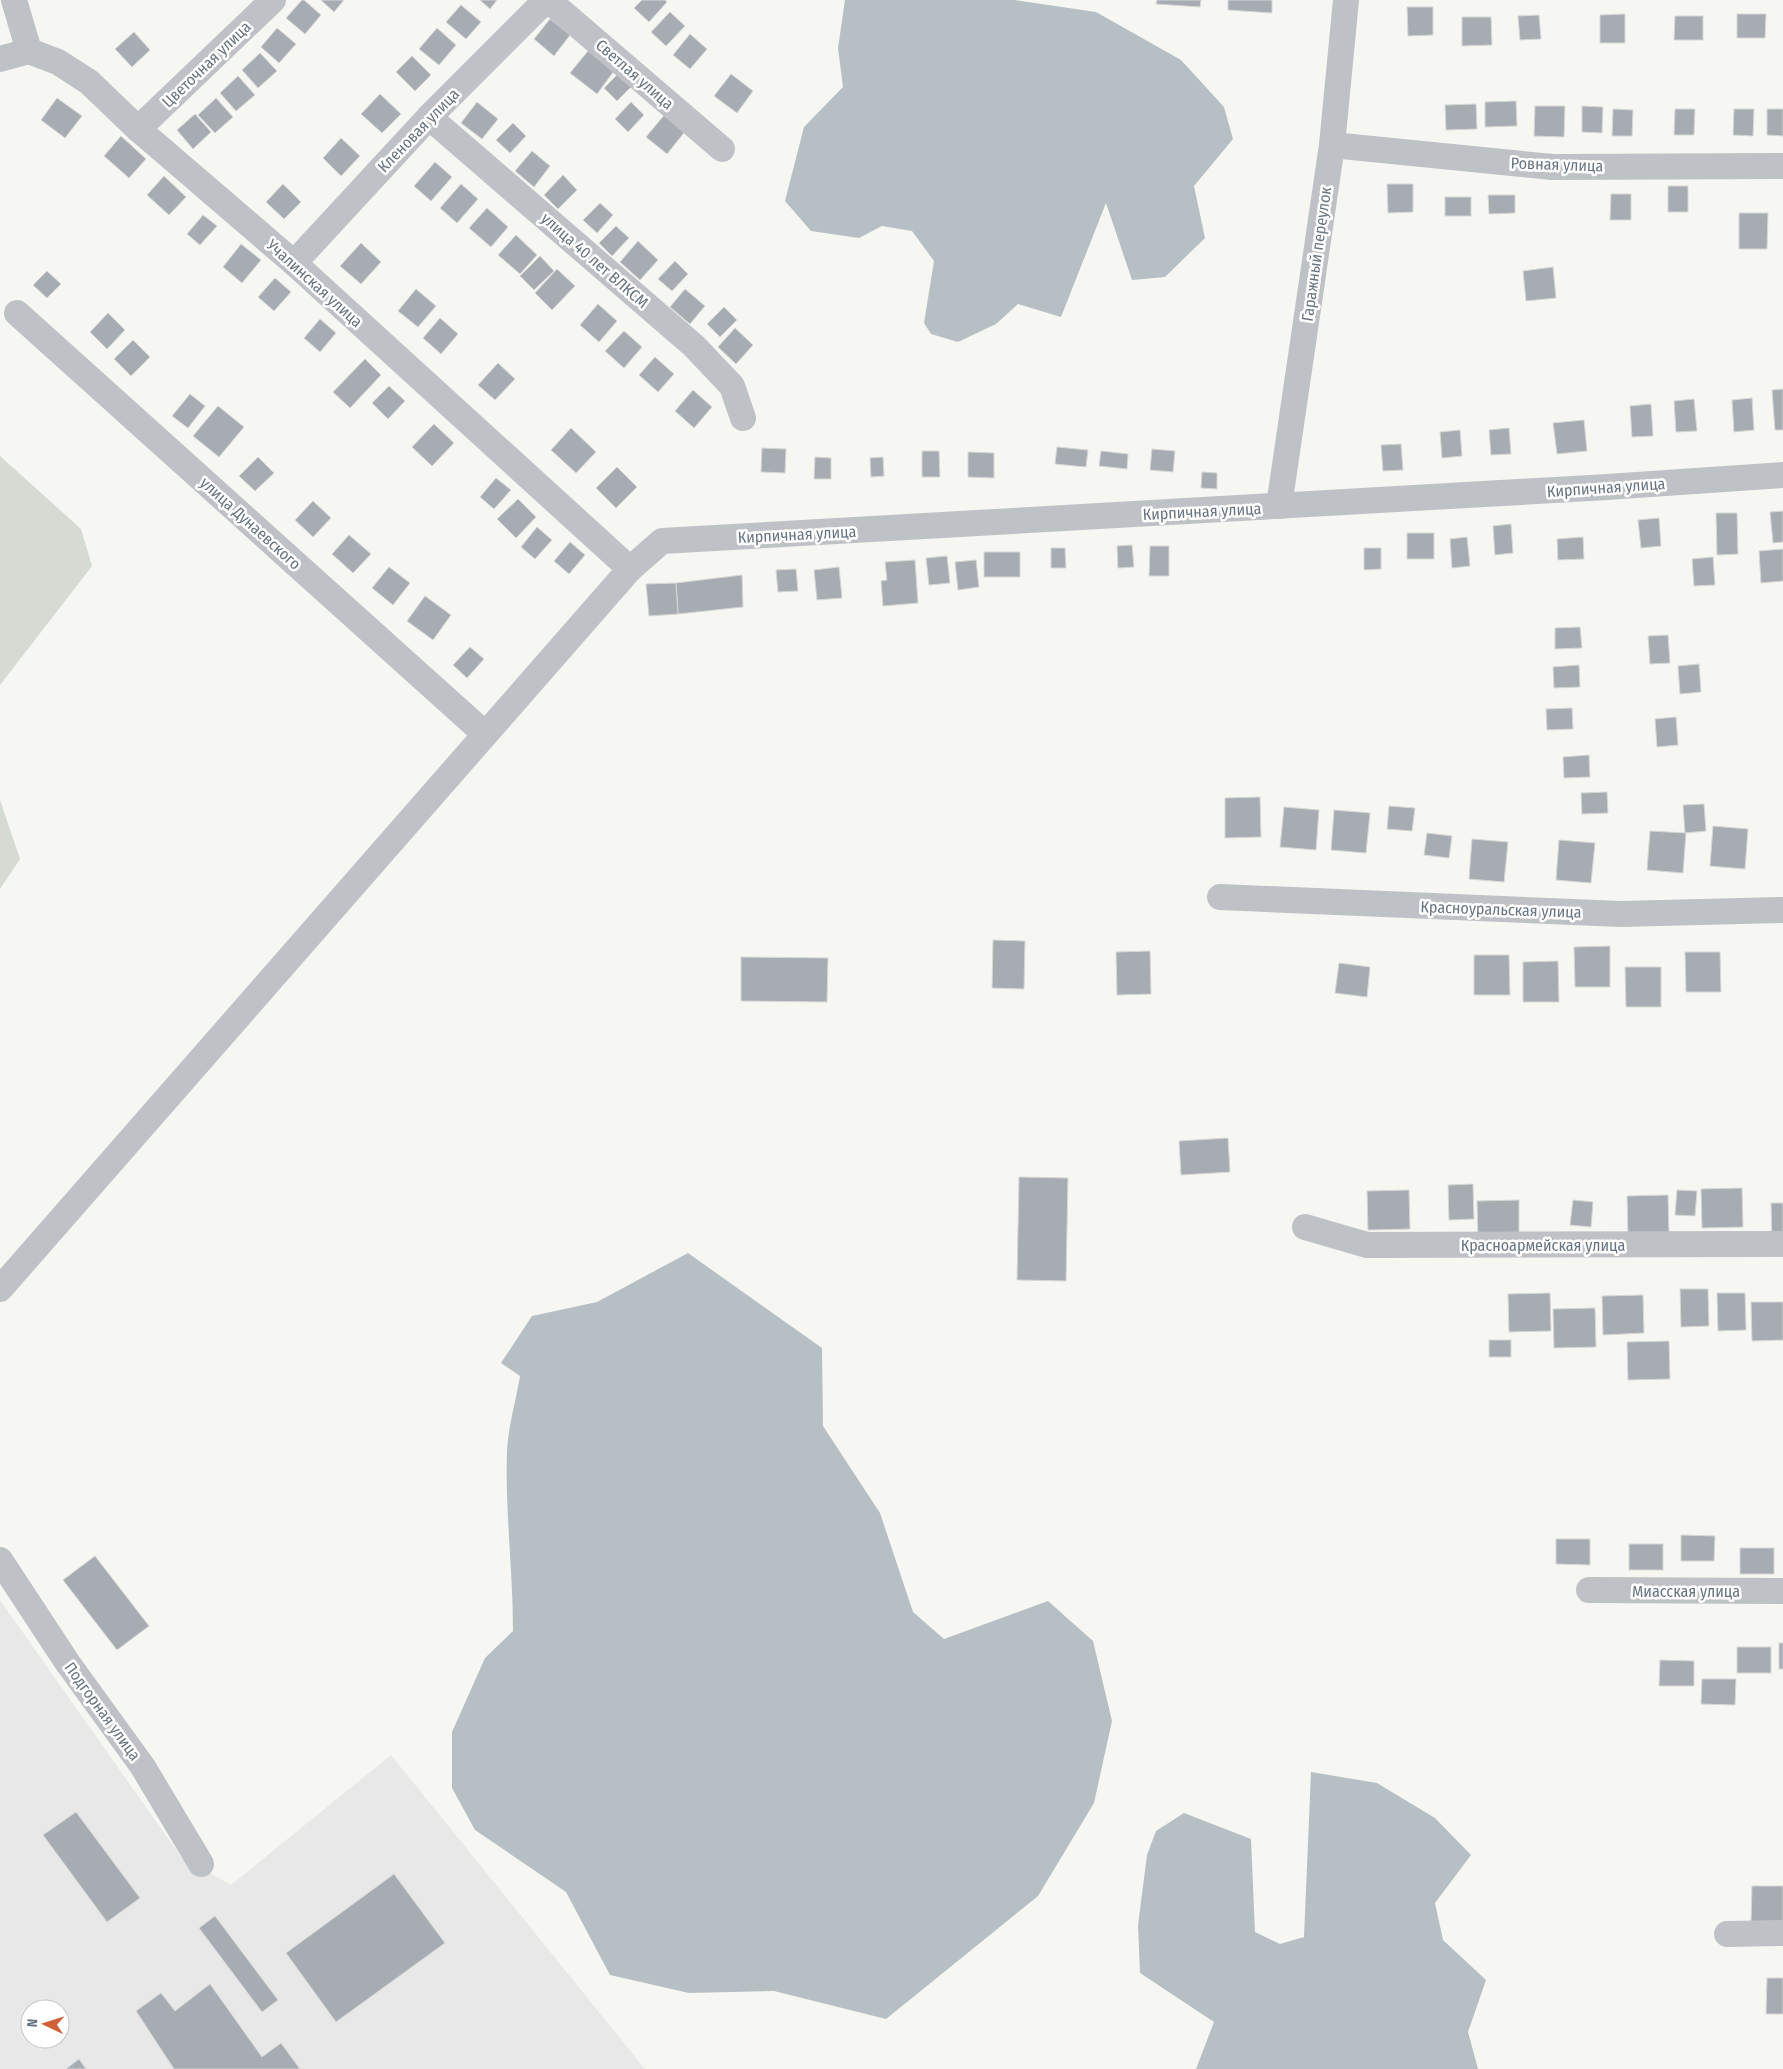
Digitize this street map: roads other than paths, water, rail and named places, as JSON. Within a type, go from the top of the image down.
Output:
[{"type":"street","points":[[0,59],[29,51],[14,0]]},
{"type":"street","name":"Цветочная улица","points":[[138,129],[273,0]]},
{"type":"street","name":"Кленовая улица","points":[[294,263],[429,117],[547,0]]},
{"type":"street","name":"Светлая улица","points":[[547,0],[722,149]]},
{"type":"street","name":"Гаражный переулок","points":[[1279,506],[1332,145],[1346,0]]},
{"type":"street","name":"Учалинская улица","points":[[29,51],[58,62],[89,82],[138,129],[294,263],[630,569]]},
{"type":"street","name":"улица 40 лет ВЛКСМ","points":[[429,117],[694,346],[732,386],[743,418]]},
{"type":"street","name":"Ровная улица","points":[[1332,145],[1552,167],[1783,166]]},
{"type":"street","name":"улица Дунаевского","points":[[17,313],[485,734]]},
{"type":"street","name":"Кирпичная улица","points":[[0,1288],[630,569],[662,542],[1783,475]]},
{"type":"street","name":"Красноуральская улица","points":[[1220,897],[1621,914],[1783,910]]},
{"type":"street","name":"Красноармейская улица","points":[[1305,1227],[1367,1245],[1783,1244]]},
{"type":"street","name":"Подгорная улица","points":[[0,1560],[67,1662],[144,1767],[201,1864]]},
{"type":"street","name":"Миасская улица","points":[[1589,1590],[1783,1591]]},
{"type":"street","points":[[1727,1934],[1783,1933]]}]
